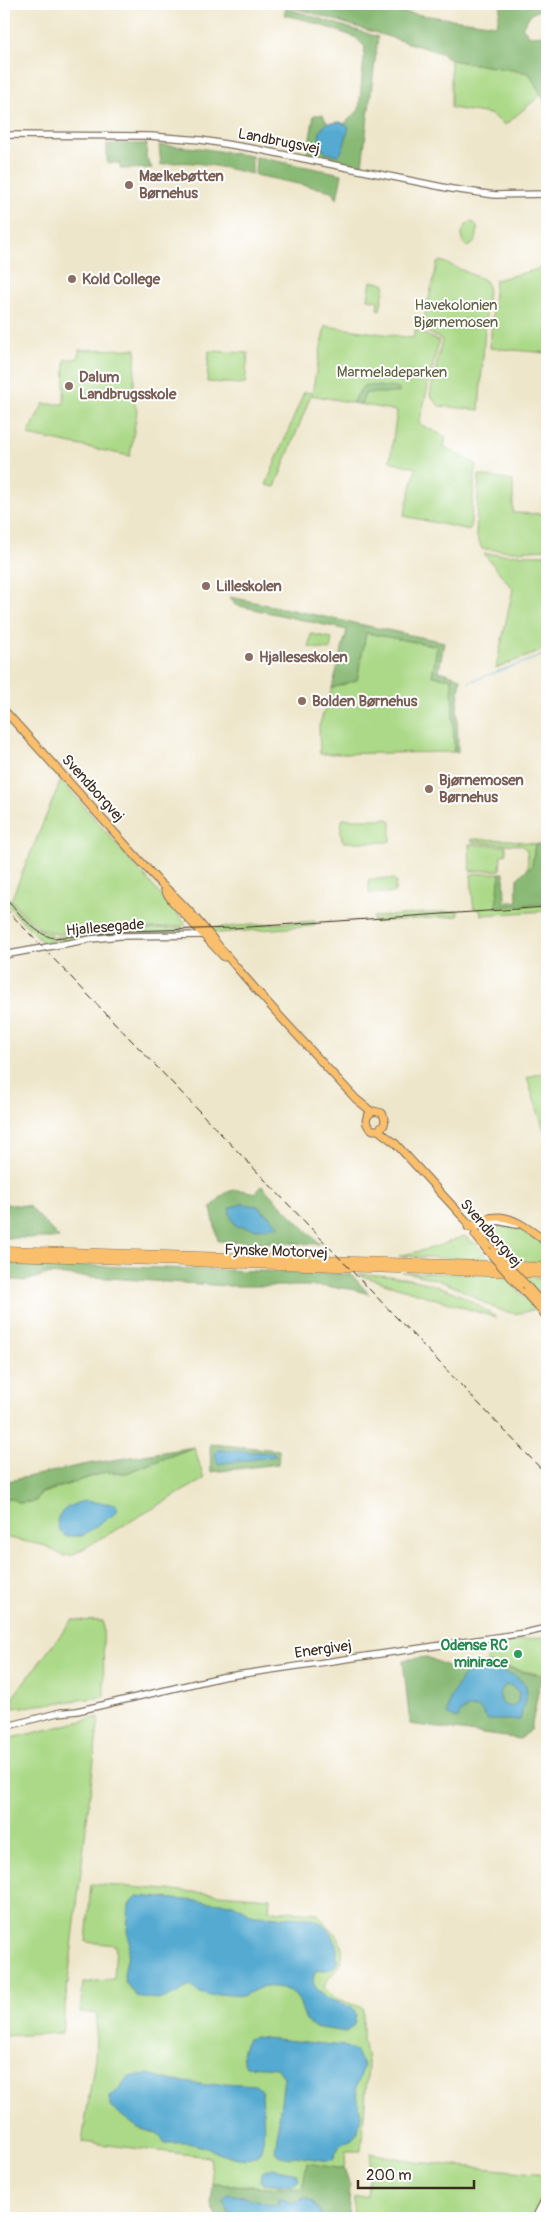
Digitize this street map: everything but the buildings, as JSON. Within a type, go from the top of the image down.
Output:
[{"type":"highway","name":"Fynske Motorvej","points":[[4,1250],[547,1267]]},
{"type":"highway","name":"Fynske Motorvej","points":[[4,1256],[547,1274]]},
{"type":"main road","name":"Svendborgvej","points":[[4,710],[161,884],[176,897],[206,935],[370,1114]]},
{"type":"main road","points":[[382,1113],[385,1119],[381,1127],[373,1130],[368,1126],[366,1121],[370,1114],[382,1113]]},
{"type":"main road","name":"Svendborgvej","points":[[381,1127],[523,1286],[547,1317]]},
{"type":"main road","points":[[471,1227],[492,1218],[513,1219],[525,1225],[547,1243]]},
{"type":"main road","name":"Svendborgvej","points":[[471,1227],[483,1238],[491,1250]]},
{"type":"main road","name":"Svendborgvej","points":[[523,1286],[547,1309]]},
{"type":"street","name":"Landbrugsvej","points":[[4,135],[150,136],[201,140],[256,149],[452,190],[495,194],[547,194]]},
{"type":"street","name":"Hjallesegade","points":[[4,955],[110,937],[206,935]]},
{"type":"street","points":[[471,1227],[497,1221],[514,1224],[547,1243]]},
{"type":"street","points":[[483,1238],[483,1231],[490,1225],[514,1224]]},
{"type":"street","name":"Energivej","points":[[4,1726],[222,1677],[525,1633],[547,1628]]},
{"type":"street","points":[[535,2218],[547,2195]]},
{"type":"green space","points":[[283,4],[338,4],[497,25],[501,4],[544,4],[542,9],[531,14],[522,27],[530,36],[547,35],[547,105],[529,73],[451,60],[441,53]]},
{"type":"green space","points":[[286,8],[378,37],[362,165],[307,155],[314,115],[323,115],[327,123],[320,131],[348,127],[344,124],[359,110],[365,47],[355,37],[306,20],[284,15]]},
{"type":"green space","points":[[451,60],[529,73],[542,94],[505,125],[490,114],[451,108]]},
{"type":"green space","points":[[107,144],[147,144],[146,157],[152,168],[121,169],[119,163],[107,163]]},
{"type":"green space","points":[[159,145],[199,148],[252,156],[252,174],[195,163],[161,165]]},
{"type":"green space","points":[[256,157],[342,174],[337,199],[332,191],[255,175]]},
{"type":"green space","points":[[473,222],[477,227],[477,236],[474,242],[467,247],[462,239],[462,232],[468,223]]},
{"type":"green space","name":"Havekolonien Bjørnemosen","points":[[441,261],[480,278],[485,281],[488,287],[479,410],[439,406],[430,395],[442,340],[422,329],[437,263]]},
{"type":"green space","points":[[547,267],[547,353],[490,348],[495,280]]},
{"type":"green space","points":[[371,281],[385,284],[380,310],[377,309],[378,301],[368,299]]},
{"type":"green space","name":"Marmeladeparken","points":[[325,326],[413,338],[415,330],[439,341],[419,424],[446,437],[444,447],[476,464],[470,530],[404,516],[416,468],[390,461],[397,411],[311,395],[275,487],[266,485],[304,392],[312,393]]},
{"type":"green space","points":[[136,349],[133,398],[137,411],[130,456],[28,435],[43,404],[64,404],[65,360],[79,358],[79,350]]},
{"type":"green space","points":[[209,351],[248,353],[245,384],[207,382]]},
{"type":"green space","points":[[363,386],[399,388],[399,393],[366,393],[361,404],[352,403]]},
{"type":"green space","points":[[479,475],[513,481],[513,513],[547,514],[547,549],[515,551],[482,549],[476,535]]},
{"type":"green space","points":[[484,554],[547,555],[547,649],[496,668],[513,589]]},
{"type":"green space","points":[[230,597],[444,642],[439,671],[461,678],[457,708],[458,753],[454,752],[452,679],[432,676],[437,646],[366,633],[357,680],[332,688],[347,630],[235,605]]},
{"type":"green space","points":[[366,633],[438,646],[432,675],[452,679],[454,752],[320,754],[319,726],[332,688],[357,680]]},
{"type":"green space","points":[[311,634],[332,638],[330,650],[309,647]]},
{"type":"green space","points":[[61,780],[186,924],[183,926],[56,934],[38,927],[11,900]]},
{"type":"green space","points":[[343,819],[388,819],[391,822],[391,840],[388,842],[344,842],[341,831]]},
{"type":"green space","points":[[472,839],[510,840],[535,844],[532,866],[527,870],[527,850],[521,845],[473,842],[471,841]]},
{"type":"green space","points":[[469,844],[506,846],[506,854],[501,855],[500,870],[470,871]]},
{"type":"green space","points":[[535,844],[542,844],[547,856],[547,900],[545,904],[496,907],[500,873],[504,873],[505,902],[517,902],[517,881],[532,866]]},
{"type":"green space","points":[[500,873],[497,906],[545,904],[547,900],[547,911],[481,915],[480,910],[474,908],[471,874]]},
{"type":"green space","points":[[369,879],[393,879],[396,881],[395,891],[393,893],[369,893]]},
{"type":"green space","points":[[4,894],[35,927],[52,935],[52,941],[43,943],[4,902]]},
{"type":"green space","points":[[458,911],[458,916],[373,922],[373,917]]},
{"type":"green space","points":[[315,921],[315,926],[218,933],[208,928]]},
{"type":"green space","points":[[182,928],[182,932],[57,942],[55,937],[120,930]]},
{"type":"green space","points":[[547,1071],[547,1132],[545,1133],[527,1078]]},
{"type":"green space","points":[[262,1186],[320,1244],[218,1241],[211,1208],[221,1197],[230,1191],[240,1190],[255,1193]],"holes":[[[241,1204],[257,1206],[271,1217],[236,1226]]]},
{"type":"green space","points":[[4,1204],[29,1206],[59,1238],[4,1238]]},
{"type":"green space","points":[[502,1225],[522,1230],[547,1247],[547,1263],[511,1261],[486,1236],[489,1229]]},
{"type":"green space","points":[[464,1236],[476,1244],[490,1260],[399,1256],[436,1247]]},
{"type":"green space","points":[[4,1263],[351,1274],[369,1294],[351,1289],[318,1286],[228,1286],[47,1274],[27,1281],[4,1279]]},
{"type":"green space","points":[[402,1272],[505,1275],[534,1309],[523,1313],[502,1311],[449,1284]]},
{"type":"green space","points":[[358,1274],[387,1276],[429,1283],[468,1299],[497,1318],[365,1277]]},
{"type":"green space","points":[[523,1276],[547,1278],[547,1303]]},
{"type":"green space","points":[[210,1444],[279,1450],[278,1464],[211,1472]]},
{"type":"green space","points":[[194,1447],[204,1479],[72,1555],[63,1556],[46,1546],[4,1537],[4,1498],[10,1498],[19,1503],[36,1501],[40,1494],[106,1472],[126,1473]]},
{"type":"green space","points":[[194,1447],[126,1473],[106,1472],[40,1493],[36,1501],[19,1503],[10,1498],[4,1498],[4,1482],[82,1465]]},
{"type":"green space","points":[[72,1620],[103,1621],[104,1697],[14,1708],[13,1697]]},
{"type":"green space","name":"Odense RC minirace","points":[[547,1636],[547,1676],[486,1663],[493,1645]]},
{"type":"green space","points":[[427,1657],[449,1667],[486,1663],[541,1676],[531,1730],[520,1739],[410,1724],[403,1660]]},
{"type":"green space","points":[[99,1717],[62,2033],[4,2036],[4,1740]]},
{"type":"green space","points":[[91,1884],[270,1898],[269,1910],[317,1913],[337,1936],[342,1949],[339,1965],[324,1988],[335,1998],[363,2008],[363,2039],[368,2066],[361,2151],[346,2151],[344,2169],[307,2164],[302,2189],[213,2184],[210,2157],[82,2142],[95,2058],[97,2014],[80,2012],[83,1983],[114,1979],[116,1945],[86,1942]]},
{"type":"green space","points":[[371,2153],[415,2162],[547,2174],[547,2190],[532,2218],[353,2218],[354,2197],[367,2196]]},
{"type":"green space","points":[[307,2163],[344,2169],[350,2186],[348,2218],[325,2218],[312,2201],[305,2198],[293,2203],[278,2198],[278,2206],[255,2201],[244,2195],[223,2200],[231,2218],[217,2218],[211,2205],[213,2184],[302,2189]]},
{"type":"water","points":[[341,122],[349,127],[343,149],[339,155],[326,153],[319,143],[320,131],[327,123]]},
{"type":"water","points":[[241,1204],[257,1206],[280,1226],[258,1229],[236,1226],[230,1215],[230,1208]]},
{"type":"water","points":[[218,1450],[274,1453],[276,1456],[218,1464],[215,1453]]},
{"type":"water","points":[[84,1501],[115,1504],[118,1508],[116,1513],[82,1536],[65,1536],[57,1524],[58,1518],[65,1509]]},
{"type":"water","points":[[483,1667],[514,1675],[526,1685],[527,1692],[520,1720],[488,1720],[479,1708],[468,1708],[461,1712],[457,1719],[447,1714],[450,1699],[463,1676]],"holes":[[[505,1685],[512,1686],[519,1692],[518,1702],[511,1707],[502,1704],[499,1694]]]},
{"type":"water","points":[[137,1896],[233,1904],[254,1916],[309,1918],[321,1923],[329,1931],[337,1945],[337,1962],[334,1968],[315,1972],[314,1985],[325,1998],[353,2009],[356,2015],[354,2025],[346,2032],[314,2027],[306,2021],[298,1998],[292,1992],[282,1988],[264,1986],[242,1996],[219,1994],[210,1996],[200,1993],[189,1986],[164,1998],[152,1999],[136,1996],[125,1982],[124,1975],[130,1942],[127,1931],[129,1905]]},
{"type":"water","points":[[255,2037],[344,2046],[355,2051],[364,2066],[356,2088],[361,2116],[358,2131],[352,2139],[340,2145],[333,2159],[328,2161],[295,2156],[289,2158],[280,2156],[275,2152],[284,2077],[277,2068],[246,2066],[242,2056],[243,2049],[248,2039]]},
{"type":"water","points":[[149,2074],[175,2081],[208,2085],[224,2083],[255,2085],[262,2090],[264,2131],[260,2152],[255,2157],[247,2159],[228,2156],[192,2144],[165,2143],[159,2134],[138,2128],[110,2107],[110,2097],[126,2080],[133,2076]]},
{"type":"water","points":[[272,2168],[297,2173],[299,2180],[293,2186],[263,2183],[260,2181],[261,2172]]},
{"type":"water","points":[[228,2194],[278,2206],[278,2198],[293,2203],[305,2198],[312,2201],[325,2218],[231,2218],[223,2200]]},
{"type":"waterway","points":[[469,682],[547,654]]},
{"type":"tram line","points":[[4,896],[33,927],[46,936],[54,938],[124,931],[234,928],[547,907]]},
{"type":"railway","points":[[4,907],[547,1475]]},
{"type":"place","name":"Mælkebøtten Børnehus","points":[[129,185]]},
{"type":"place","name":"Kold College","points":[[72,279]]},
{"type":"place","name":"Dalum Landbrugsskole","points":[[69,386]]},
{"type":"place","name":"Lilleskolen","points":[[206,586]]},
{"type":"place","name":"Hjalleseskolen","points":[[249,657]]},
{"type":"place","name":"Bolden Børnehus","points":[[302,701]]},
{"type":"place","name":"Bjørnemosen Børnehus","points":[[429,789]]},
{"type":"place","name":"Odense RC minirace","points":[[518,1654]]}]
